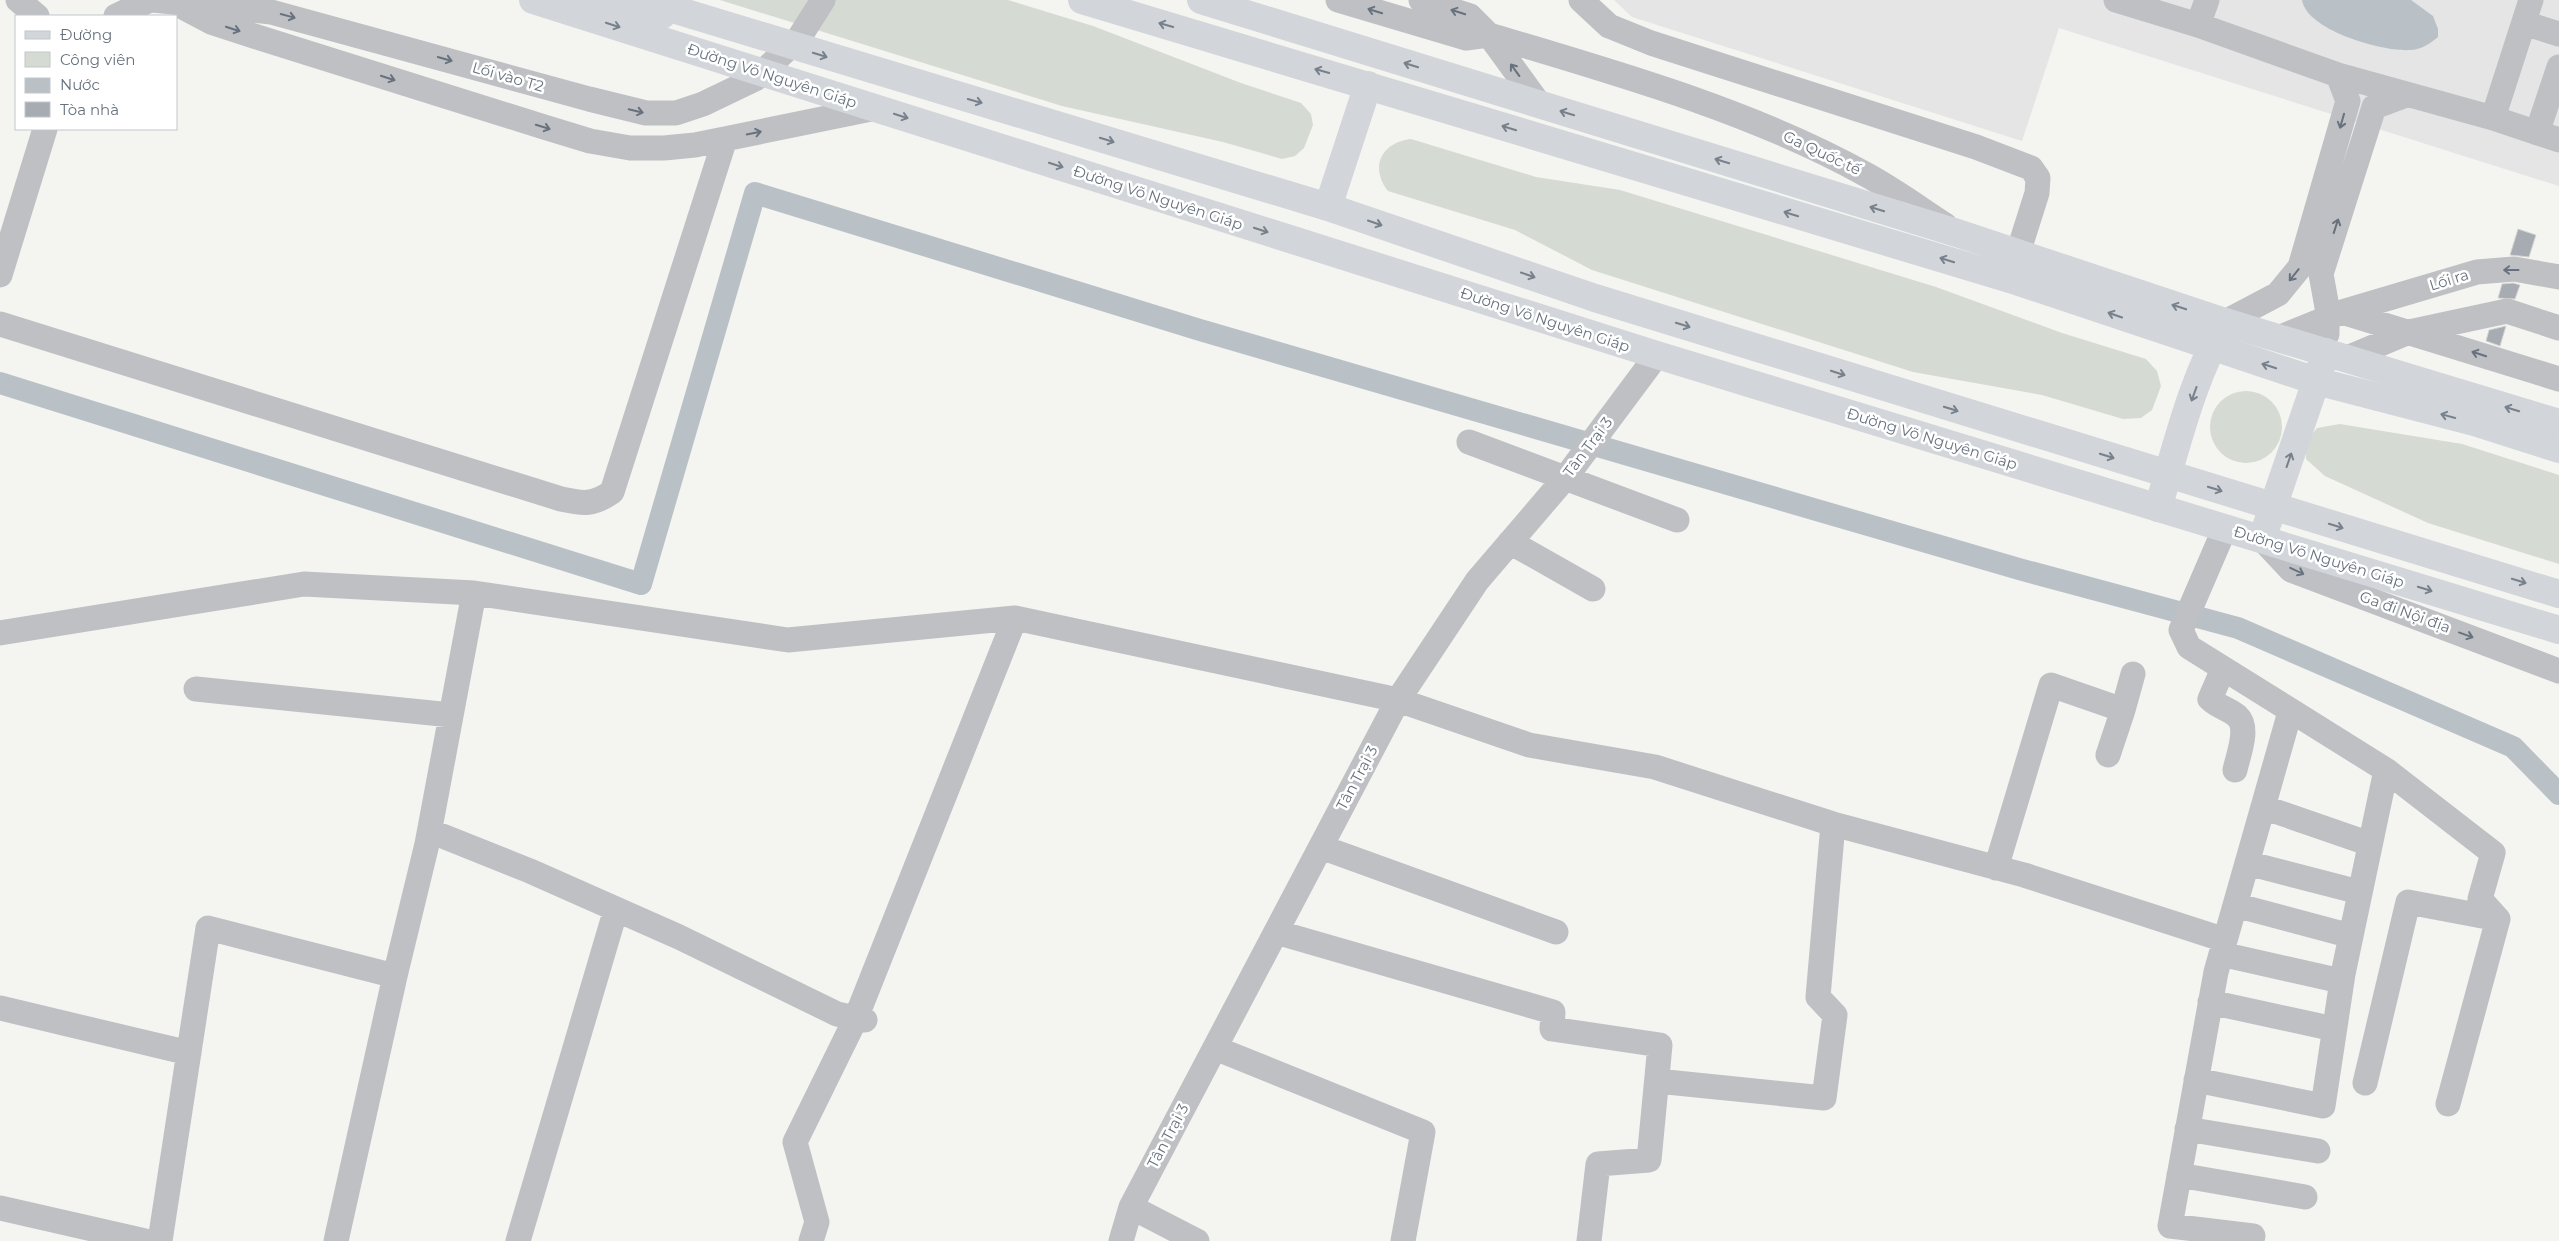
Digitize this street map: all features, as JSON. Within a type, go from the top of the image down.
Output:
[{"type":"main road","name":"Đường Võ Nguyên Giáp","points":[[533,0],[1657,355],[2559,630]]},
{"type":"main road","points":[[576,0],[723,25]]},
{"type":"main road","points":[[643,0],[1328,207],[1595,298],[1905,395],[2559,594]]},
{"type":"main road","points":[[1082,0],[1999,276],[2210,348],[2316,381],[2474,422],[2559,449]]},
{"type":"main road","points":[[1201,0],[1957,234],[2225,322],[2559,423]]},
{"type":"main road","points":[[1328,207],[1368,85]]},
{"type":"main road","points":[[1957,234],[1999,276]]},
{"type":"main road","points":[[2158,508],[2210,348],[2225,322]]},
{"type":"main road","points":[[2262,539],[2316,381],[2336,355]]},
{"type":"main road","points":[[1905,395],[1943,442]]},
{"type":"street","points":[[18,0],[36,15]]},
{"type":"street","name":"Lối vào T2","points":[[159,1],[271,12],[589,99],[646,113],[676,113],[704,104],[756,80],[799,38],[822,0]]},
{"type":"street","points":[[1338,0],[1466,38],[1489,35]]},
{"type":"street","points":[[1421,0],[1470,16],[1489,35],[1540,105]]},
{"type":"street","points":[[1581,0],[1609,26],[1650,43],[1976,147],[2031,168],[2038,178],[2037,193],[2017,253],[1999,276]]},
{"type":"street","points":[[2116,0],[2153,5],[2198,25],[2338,74],[2406,95],[2493,118],[2548,137],[2559,67]]},
{"type":"street","points":[[2198,25],[2206,0]]},
{"type":"street","points":[[119,15],[159,1],[220,25],[590,141],[630,148],[664,148],[725,139],[876,108]]},
{"type":"street","points":[[2493,118],[2529,6],[2559,34]]},
{"type":"street","name":"Ga Quốc tế","points":[[1489,35],[1528,46],[1540,63],[1659,99],[1676,93],[1776,131],[1865,173],[1957,234]]},
{"type":"street","points":[[2225,322],[2278,294],[2300,266],[2348,101],[2338,74]]},
{"type":"street","points":[[2406,95],[2374,106],[2321,274],[2335,315],[2336,355],[2409,332],[2507,311],[2559,328]]},
{"type":"street","points":[[0,275],[45,130]]},
{"type":"street","points":[[0,324],[561,500],[581,503],[598,502],[612,492],[725,139]]},
{"type":"street","name":"Lối ra","points":[[2278,338],[2335,315],[2476,272],[2514,269],[2559,276]]},
{"type":"street","points":[[2335,315],[2409,332],[2559,379]]},
{"type":"street","name":"Tân Trại 3","points":[[1121,1241],[1131,1207],[1398,700],[1477,581],[1566,477],[1657,355]]},
{"type":"street","points":[[1469,442],[1676,520]]},
{"type":"street","points":[[2225,528],[2181,630],[2189,647],[2290,712],[2386,770],[2493,853],[2480,899],[2498,919]]},
{"type":"street","name":"Ga đi Nội địa","points":[[2262,539],[2292,570],[2559,671]]},
{"type":"street","points":[[1510,542],[1592,589]]},
{"type":"street","points":[[0,633],[304,584],[474,593],[788,640],[1015,618],[1398,700],[1529,745],[1655,767],[1833,824],[1996,868],[2223,947],[2342,981]]},
{"type":"street","points":[[336,1241],[395,976],[430,831],[474,593]]},
{"type":"street","points":[[811,1241],[817,1222],[795,1142],[860,1019],[1015,618]]},
{"type":"street","points":[[2223,669],[2210,699],[2237,716],[2242,722],[2244,731],[2236,770]]},
{"type":"street","points":[[2108,755],[2133,674]]},
{"type":"street","points":[[1996,868],[2051,685],[2123,710]]},
{"type":"street","points":[[196,689],[451,715]]},
{"type":"street","points":[[2254,1236],[2170,1226],[2210,1002],[2223,947],[2290,712]]},
{"type":"street","points":[[2196,1080],[2323,1106],[2334,1029],[2358,892],[2386,770]]},
{"type":"street","points":[[2263,807],[2370,844]]},
{"type":"street","points":[[1657,1081],[1824,1098],[1835,1015],[1818,997],[1833,824]]},
{"type":"street","points":[[430,831],[530,871],[679,937],[836,1014],[860,1019]]},
{"type":"street","points":[[1321,847],[1556,932]]},
{"type":"street","points":[[2247,863],[2358,892]]},
{"type":"street","points":[[2365,1084],[2408,902],[2498,919]]},
{"type":"street","points":[[2235,905],[2351,936]]},
{"type":"street","points":[[518,1241],[616,909]]},
{"type":"street","points":[[2448,1104],[2498,919]]},
{"type":"street","points":[[160,1241],[208,928],[395,976]]},
{"type":"street","points":[[1276,932],[1553,1012],[1552,1029],[1660,1045],[1649,1160],[1598,1164],[1589,1241]]},
{"type":"street","points":[[2210,1002],[2334,1029]]},
{"type":"street","points":[[0,1008],[188,1053]]},
{"type":"street","points":[[1215,1048],[1423,1132],[1403,1241]]},
{"type":"street","points":[[2187,1129],[2318,1151]]},
{"type":"street","points":[[2179,1175],[2305,1197]]},
{"type":"street","points":[[1131,1207],[1197,1241]]},
{"type":"street","points":[[0,1208],[145,1241]]},
{"type":"shaded area","points":[[1614,0],[2559,0],[2559,186],[2059,28],[2022,141],[1632,17]]},
{"type":"green space","points":[[720,0],[1008,0],[1093,26],[1241,83],[1301,103],[1311,114],[1313,125],[1304,148],[1295,156],[1282,159],[1223,142],[1062,106]]},
{"type":"green space","points":[[1411,139],[1536,177],[1620,190],[1936,287],[2062,333],[2146,359],[2157,371],[2161,386],[2152,410],[2141,418],[2123,419],[2042,395],[1913,372],[1592,270],[1515,230],[1388,191],[1382,182],[1380,173],[1381,157],[1392,145]]},
{"type":"green space","points":[[2246,391],[2266,397],[2276,407],[2282,427],[2276,447],[2266,457],[2246,463],[2226,457],[2216,447],[2210,427],[2216,407],[2226,397]]},
{"type":"green space","points":[[2340,424],[2462,444],[2559,475],[2559,564],[2428,523],[2325,476],[2306,459],[2306,442],[2317,428]]},
{"type":"water","points":[[2302,0],[2411,0],[2433,16],[2438,29],[2438,37],[2426,46],[2414,50],[2398,50],[2366,43],[2332,30],[2317,21],[2307,11]]},
{"type":"building","points":[[2518,229],[2536,235],[2529,257],[2510,255]]},
{"type":"building","points":[[2513,283],[2520,285],[2515,299],[2498,298],[2502,284]]},
{"type":"building","points":[[2506,326],[2500,346],[2486,341],[2489,330]]},
{"type":"waterway","points":[[0,383],[641,584],[755,193],[1200,330],[2019,569],[2238,628],[2513,747],[2559,794]]}]
